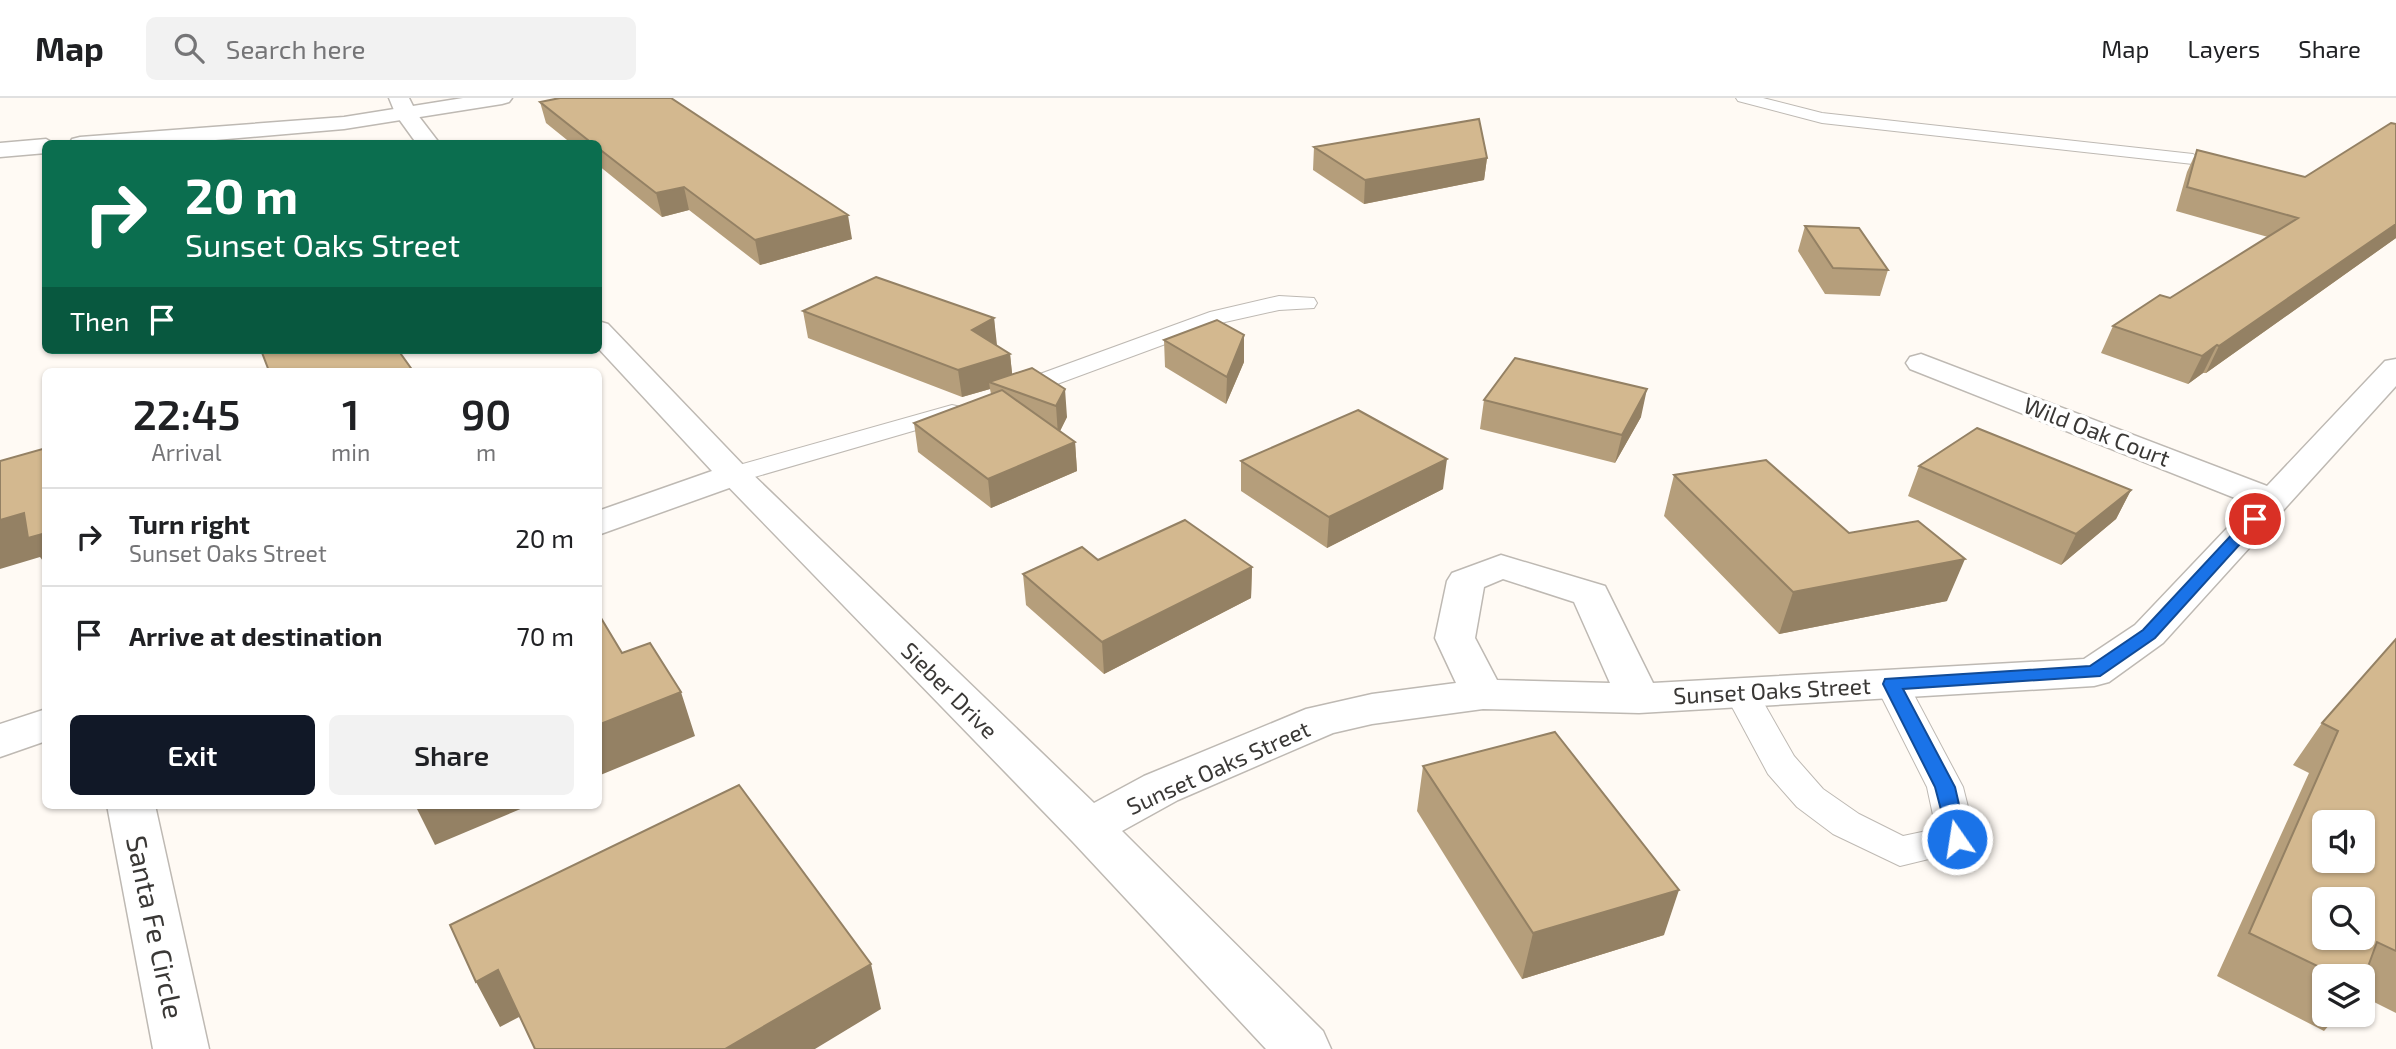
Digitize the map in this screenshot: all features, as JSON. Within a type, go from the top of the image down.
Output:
[{"type":"street","points":[[130,140],[344,123],[403,107],[502,98]]},
{"type":"street","points":[[403,107],[426,140]]},
{"type":"street","points":[[0,150],[42,146]]},
{"type":"street","name":"Sieber Drive","points":[[602,334],[734,475],[1089,828],[1303,1049]]},
{"type":"street","name":"Wild Oak Court","points":[[1921,363],[2272,500]]},
{"type":"street","name":"Sunset Oaks Street","points":[[1089,828],[1161,788],[1322,720],[1372,709],[1483,694],[1639,698],[2094,672],[2149,634],[2396,368]]},
{"type":"street","points":[[602,523],[734,475]]},
{"type":"street","points":[[1483,694],[1455,638],[1466,581],[1501,566],[1591,595],[1639,698]]},
{"type":"street","points":[[0,740],[42,725]]},
{"type":"street","name":"Santa Fe Circle","points":[[132,809],[181,1049]]},
{"type":"lane","points":[[1744,98],[1822,118],[2193,159]]},
{"type":"lane","points":[[996,398],[1218,317],[1279,303],[1306,303]]},
{"type":"lane","points":[[734,475],[971,406]]},
{"type":"lane","points":[[1741,692],[1781,765],[1810,798],[1846,824],[1900,851],[1957,839],[1945,787],[1892,684]]},
{"type":"building","points":[[560,98],[671,98],[848,215],[755,240],[684,187],[656,193],[602,151],[602,140],[588,140],[540,102]]},
{"type":"building","points":[[1479,119],[1487,158],[1365,180],[1314,147]]},
{"type":"building","points":[[2391,123],[2396,124],[2396,224],[2202,356],[2113,326],[2160,295],[2170,298],[2298,218],[2187,187],[2197,150],[2305,177]]},
{"type":"building","points":[[1805,226],[1859,228],[1888,270],[1833,268]]},
{"type":"building","points":[[876,277],[994,318],[972,330],[1010,354],[958,370],[803,311]]},
{"type":"building","points":[[1217,320],[1244,335],[1227,377],[1164,340]]},
{"type":"building","points":[[263,354],[401,354],[411,368],[268,368]]},
{"type":"building","points":[[1515,358],[1647,389],[1622,435],[1484,400]]},
{"type":"building","points":[[1032,368],[1065,389],[1056,406],[989,382]]},
{"type":"building","points":[[1002,390],[1075,442],[988,479],[914,423]]},
{"type":"building","points":[[1358,410],[1447,459],[1329,517],[1241,461]]},
{"type":"building","points":[[1977,428],[2131,490],[2076,534],[1919,466]]},
{"type":"building","points":[[42,449],[42,534],[28,538],[24,513],[0,520],[0,461]]},
{"type":"building","points":[[1766,460],[1849,533],[1918,521],[1965,559],[1793,592],[1674,475]]},
{"type":"building","points":[[1185,520],[1252,567],[1102,642],[1023,574],[1082,547],[1098,560]]},
{"type":"building","points":[[602,620],[622,653],[650,643],[681,692],[602,723]]},
{"type":"building","points":[[2396,639],[2396,951],[2377,942],[2375,947],[2375,887],[2312,887],[2312,950],[2374,950],[2369,964],[2313,964],[2249,933],[2338,731],[2322,723]]},
{"type":"building","points":[[1555,732],[1679,890],[1533,933],[1423,766]]},
{"type":"building","points":[[739,785],[871,964],[725,1049],[535,1049],[498,970],[476,982],[450,925]]},
{"type":"route","points":[[1957,839],[1945,787],[1892,684],[2094,672],[2149,634],[2255,519]]}]
